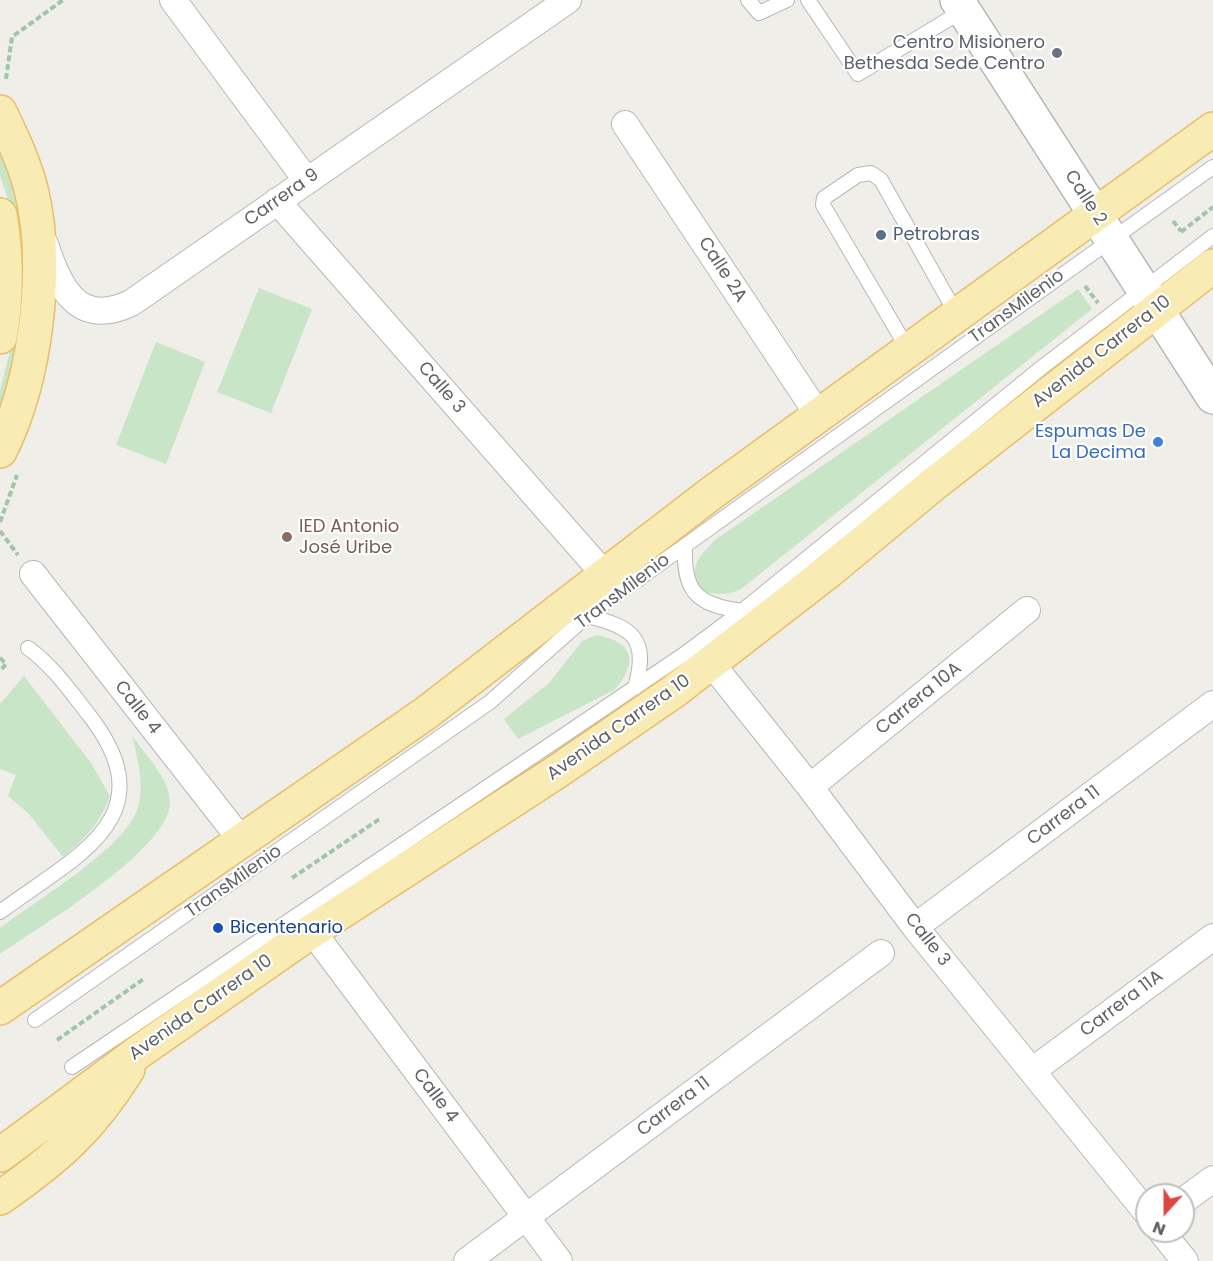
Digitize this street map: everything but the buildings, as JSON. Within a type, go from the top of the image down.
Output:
[{"type":"main road","points":[[0,112],[24,164],[34,209],[38,282],[36,324],[10,448]]},
{"type":"main road","points":[[0,1008],[426,713],[708,495],[957,315],[1103,227],[1213,129]]},
{"type":"main road","points":[[0,215],[4,285],[0,337]]},
{"type":"main road","name":"Avenida Carrera 10","points":[[0,1155],[140,1051],[312,931],[555,773],[711,663],[1150,299],[1213,266]]},
{"type":"main road","points":[[0,1198],[68,1147],[94,1120],[140,1051]]},
{"type":"street","points":[[173,0],[307,181]]},
{"type":"street","name":"Carrera 9","points":[[34,209],[55,275],[65,293],[91,310],[105,311],[131,303],[568,0]]},
{"type":"street","name":"Calle 2","points":[[960,5],[1213,397]]},
{"type":"street","name":"Calle 2A","points":[[625,124],[819,416]]},
{"type":"street","name":"Calle 3","points":[[277,201],[604,576]]},
{"type":"street","name":"Calle 4","points":[[33,574],[242,841]]},
{"type":"street","name":"Carrera 10A","points":[[810,787],[1027,610]]},
{"type":"street","name":"Calle 3","points":[[711,663],[810,787],[915,927],[1135,1199]]},
{"type":"street","name":"Carrera 11","points":[[915,927],[1213,704]]},
{"type":"street","name":"Calle 4","points":[[312,931],[559,1261]]},
{"type":"street","name":"Carrera 11A","points":[[1032,1071],[1213,937]]},
{"type":"street","name":"Carrera 11","points":[[467,1261],[881,953]]},
{"type":"street","points":[[1195,1192],[1213,1179]]},
{"type":"street","points":[[1171,1243],[1185,1261]]},
{"type":"lane","points":[[748,0],[759,13],[787,0]]},
{"type":"lane","points":[[808,0],[858,74],[960,5]]},
{"type":"lane","name":"TransMilenio","points":[[35,1020],[490,702],[587,616],[685,546],[1103,227],[1213,167]]},
{"type":"lane","points":[[909,351],[822,206],[824,198],[858,175],[871,173],[881,180],[957,315]]},
{"type":"lane","points":[[72,1067],[634,688],[742,611],[1041,368],[1150,299],[1213,236]]},
{"type":"lane","points":[[0,464],[10,448]]},
{"type":"lane","points":[[685,546],[685,572],[694,594],[705,603],[742,611]]},
{"type":"lane","points":[[587,616],[621,626],[634,636],[640,647],[641,666],[634,688]]},
{"type":"lane","points":[[0,912],[102,834],[111,822],[120,801],[119,769],[112,747],[54,670],[28,648]]},
{"type":"path","points":[[6,79],[12,37],[63,0]]},
{"type":"path","points":[[1181,232],[1213,207]]},
{"type":"path","points":[[1173,221],[1185,237]]},
{"type":"path","points":[[1085,286],[1099,303]]},
{"type":"path","points":[[0,522],[10,448]]},
{"type":"path","points":[[0,658],[6,664],[0,670]]},
{"type":"path","points":[[292,878],[381,818]]},
{"type":"path","points":[[57,1040],[145,978]]},
{"type":"green space","points":[[0,143],[19,201],[26,298],[0,428],[0,390],[9,355],[16,296],[8,200],[0,175]]},
{"type":"green space","points":[[259,288],[312,309],[271,413],[217,392]]},
{"type":"green space","points":[[1078,289],[1092,309],[741,589],[721,594],[704,590],[698,585],[695,569],[699,558],[715,540]]},
{"type":"green space","points":[[156,342],[205,362],[166,464],[116,445]]},
{"type":"green space","points":[[596,635],[618,642],[625,648],[629,655],[629,662],[622,680],[614,690],[518,739],[504,719],[549,683],[582,641]]},
{"type":"green space","points":[[24,676],[91,763],[110,796],[91,830],[63,857],[29,814],[8,796],[16,775],[0,769],[0,704]]},
{"type":"green space","points":[[132,736],[156,768],[166,786],[170,804],[163,823],[147,844],[125,865],[70,907],[0,954],[0,928],[75,875],[127,828],[139,804],[141,785],[139,764]]},
{"type":"place","name":"Centro Misionero Bethesda Sede Centro","points":[[1057,53]]},
{"type":"place","name":"Petrobras","points":[[881,235]]},
{"type":"place","name":"Espumas De La Decima","points":[[1158,442]]},
{"type":"place","name":"IED Antonio José Uribe","points":[[287,537]]},
{"type":"place","name":"Bicentenario","points":[[218,928]]}]
